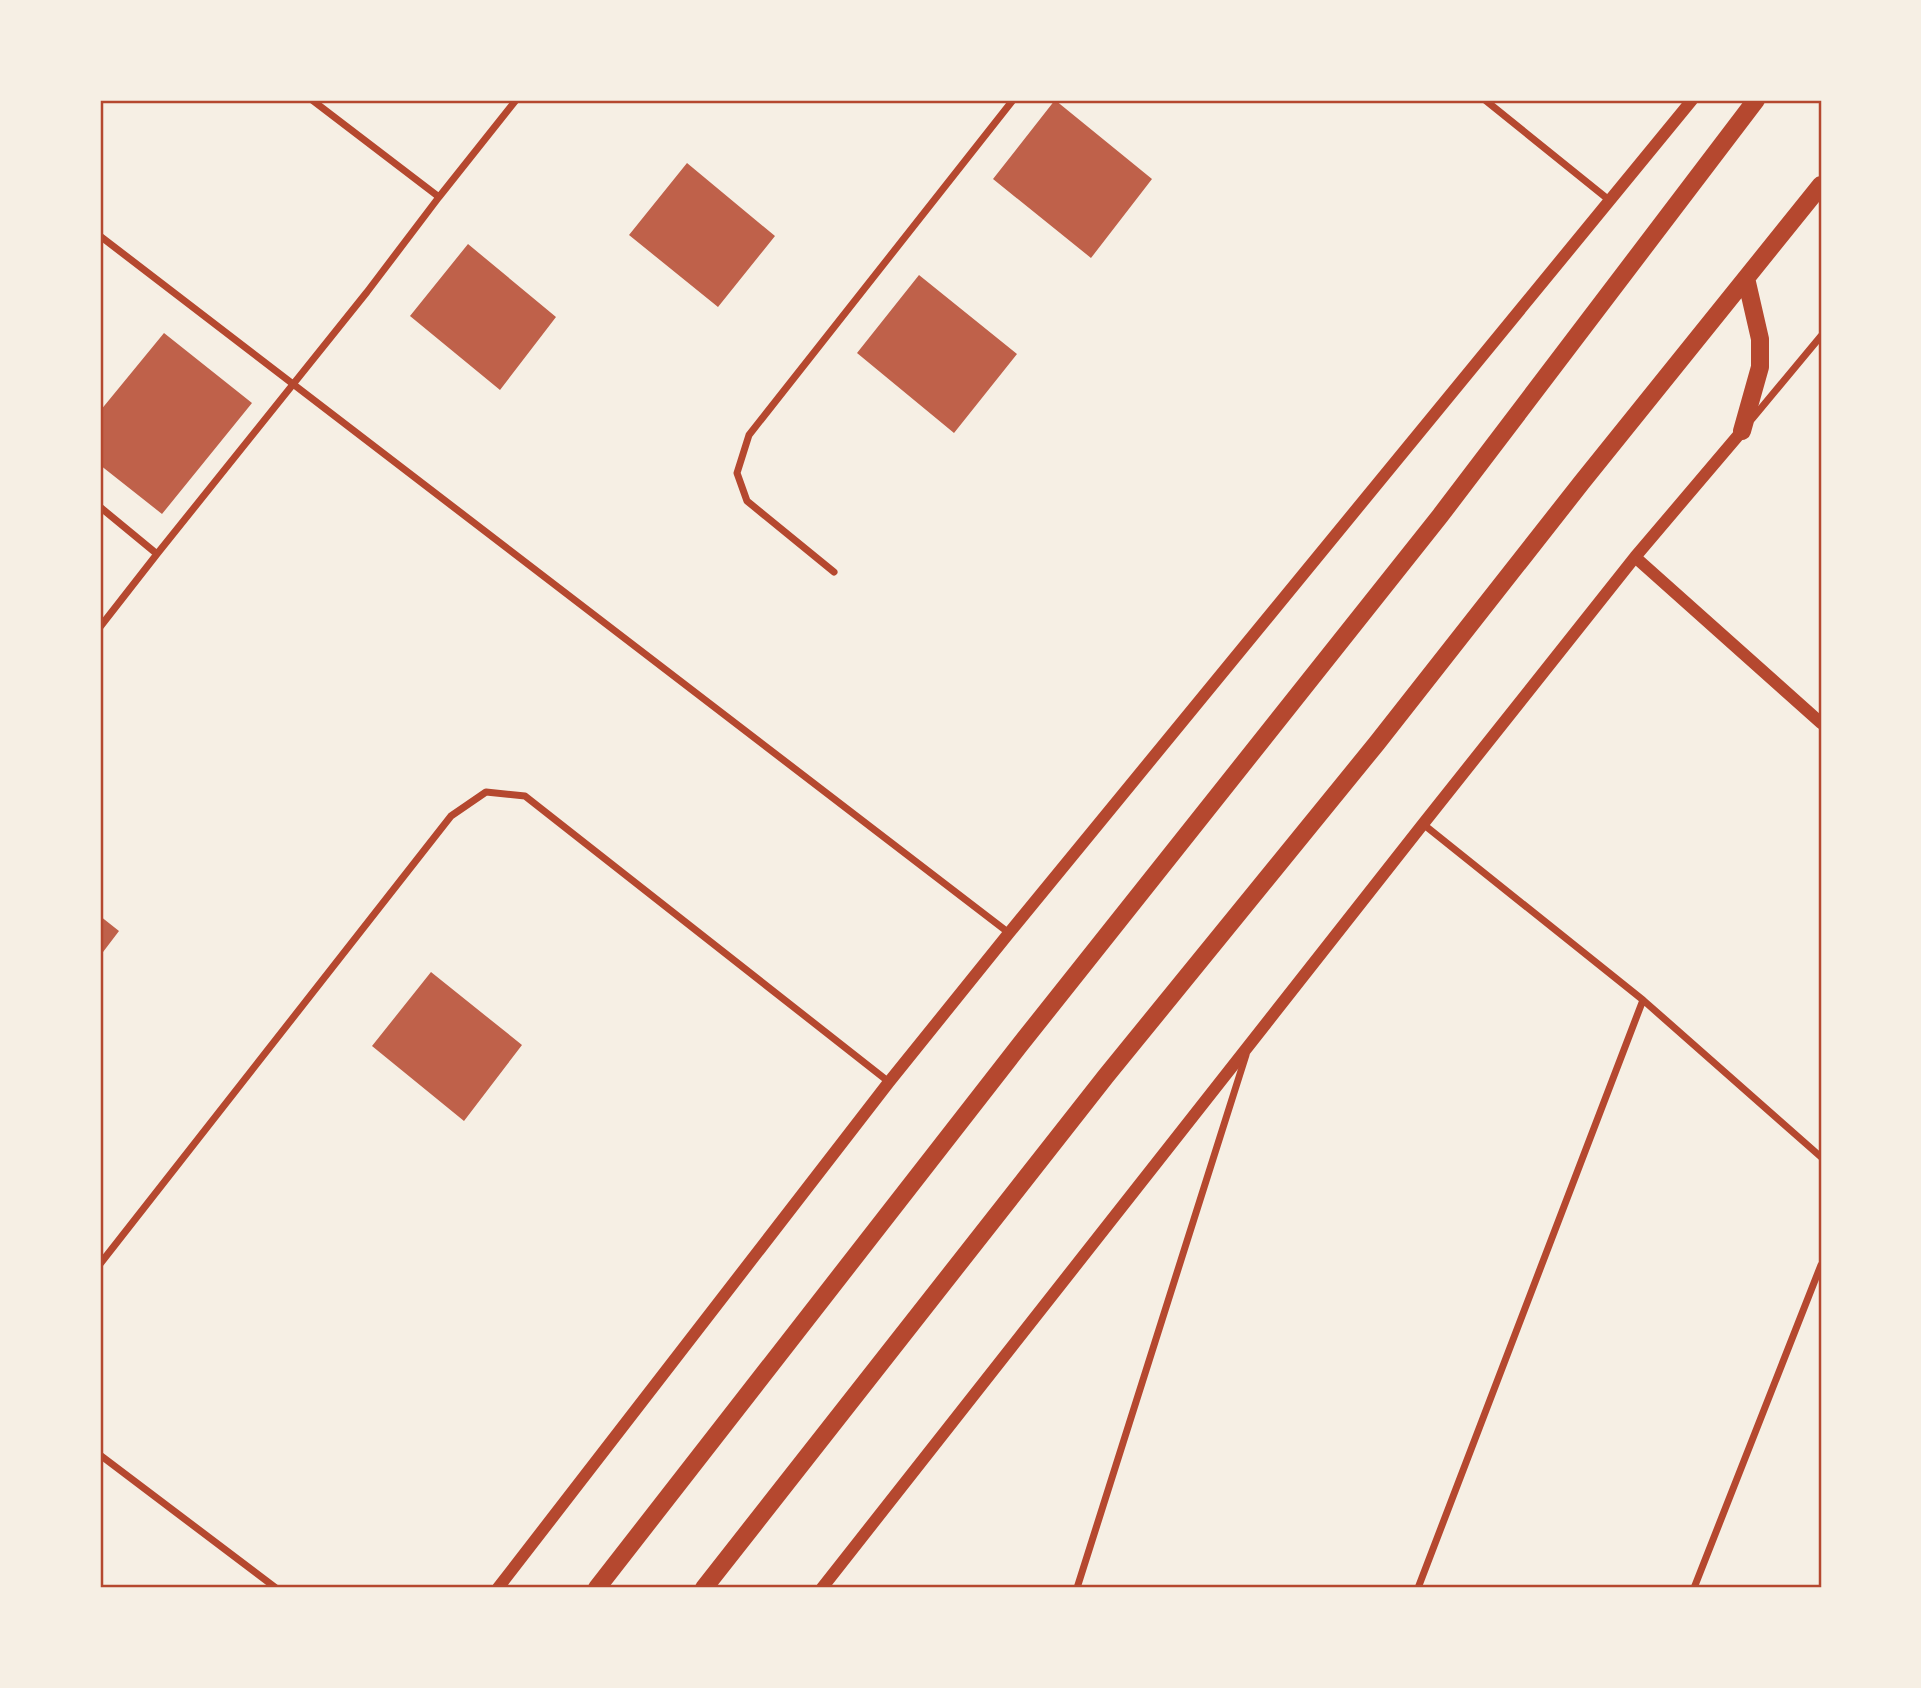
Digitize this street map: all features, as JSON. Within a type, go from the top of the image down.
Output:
[{"type":"main road","points":[[597,1588],[1011,1056],[1440,516],[1755,100]]},
{"type":"main road","points":[[704,1588],[1106,1076],[1377,743],[1821,185]]},
{"type":"main road","points":[[1742,430],[1760,367],[1760,339],[1746,278]]},
{"type":"street","points":[[312,100],[439,197]]},
{"type":"street","points":[[100,627],[516,100]]},
{"type":"street","points":[[834,572],[747,501],[737,473],[749,435],[1013,100]]},
{"type":"street","points":[[1485,100],[1609,200]]},
{"type":"street","points":[[498,1588],[890,1082],[1009,933],[1692,100]]},
{"type":"street","points":[[100,236],[1009,933]]},
{"type":"street","points":[[822,1588],[1635,556],[1821,337]]},
{"type":"street","points":[[100,507],[157,554]]},
{"type":"street","points":[[1635,556],[1821,723]]},
{"type":"street","points":[[100,1264],[451,816],[486,792],[525,796],[890,1082]]},
{"type":"street","points":[[1423,824],[1643,1000],[1821,1157]]},
{"type":"street","points":[[1418,1588],[1643,1000]]},
{"type":"street","points":[[1077,1588],[1248,1049]]},
{"type":"street","points":[[1694,1588],[1821,1265]]},
{"type":"street","points":[[100,1454],[276,1588]]},
{"type":"building","points":[[1055,100],[1152,179],[1091,258],[993,179]]},
{"type":"building","points":[[687,163],[775,236],[718,307],[629,235]]},
{"type":"building","points":[[468,244],[556,317],[500,390],[410,316]]},
{"type":"building","points":[[919,275],[1017,354],[954,433],[857,353]]},
{"type":"building","points":[[164,333],[252,403],[162,514],[100,465],[100,411]]},
{"type":"building","points":[[100,916],[119,931],[100,956]]},
{"type":"building","points":[[431,972],[522,1045],[464,1121],[372,1046]]}]
